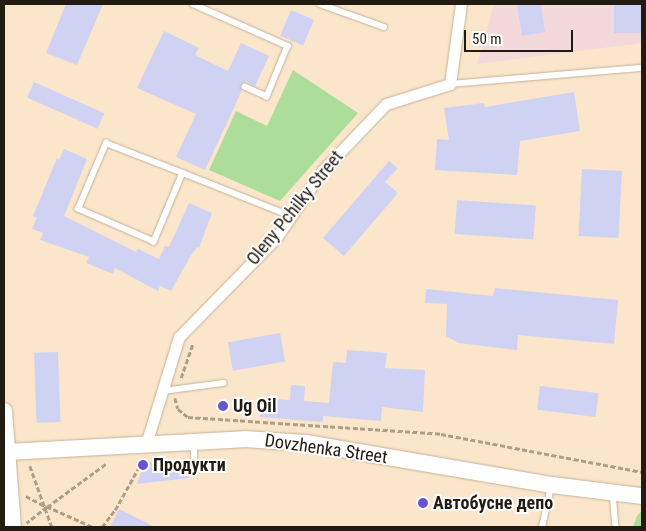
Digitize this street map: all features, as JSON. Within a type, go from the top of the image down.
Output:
[{"type":"street","points":[[450,84],[461,4]]},
{"type":"street","name":"Oleny Pchilky Street","points":[[149,444],[179,337],[276,238],[322,171],[386,104],[450,84]]},
{"type":"street","points":[[4,411],[13,527]]},
{"type":"street","name":"Dovzhenka Street","points":[[7,452],[244,439],[306,443],[552,485],[642,496]]},
{"type":"lane","points":[[193,4],[288,46],[267,97],[245,87]]},
{"type":"lane","points":[[320,4],[384,28]]},
{"type":"lane","points":[[450,84],[642,68]]},
{"type":"lane","points":[[183,173],[154,242],[78,209],[106,143],[183,173],[291,216]]},
{"type":"lane","points":[[163,390],[223,383]]},
{"type":"lane","points":[[194,442],[194,462]]},
{"type":"lane","points":[[542,527],[552,485]]},
{"type":"lane","points":[[613,491],[616,527]]},
{"type":"path","points":[[195,336],[178,389],[176,405],[188,417],[441,434],[642,472]]},
{"type":"path","points":[[102,527],[116,510],[149,444]]},
{"type":"path","points":[[22,527],[115,457]]},
{"type":"path","points":[[29,463],[47,507],[52,527]]},
{"type":"path","points":[[22,494],[92,527]]},
{"type":"shaded area","points":[[494,4],[642,4],[642,43],[477,64]]},
{"type":"green space","points":[[293,70],[358,113],[280,201],[209,170],[236,111],[267,126]]},
{"type":"green space","points":[[642,511],[642,527],[633,527],[637,516]]},
{"type":"building","points":[[66,4],[103,4],[77,65],[46,53]]},
{"type":"building","points":[[517,4],[541,4],[545,32],[522,36]]},
{"type":"building","points":[[614,4],[642,4],[642,33],[614,33]]},
{"type":"building","points":[[291,10],[314,20],[303,46],[280,36]]},
{"type":"building","points":[[164,31],[199,48],[195,55],[228,71],[241,43],[269,56],[255,86],[246,82],[241,85],[242,90],[205,170],[176,157],[196,114],[137,88]]},
{"type":"building","points":[[34,82],[104,113],[97,129],[27,98]]},
{"type":"building","points":[[574,92],[580,131],[520,141],[517,175],[435,170],[437,139],[449,140],[444,108],[484,103],[485,107]]},
{"type":"building","points":[[64,149],[87,159],[64,216],[136,252],[138,249],[159,259],[165,246],[169,247],[189,203],[212,213],[199,248],[197,247],[190,257],[171,291],[160,286],[158,291],[115,268],[113,274],[86,263],[89,257],[40,240],[43,233],[32,229],[37,218],[33,216],[57,158],[59,160]]},
{"type":"building","points":[[389,161],[398,168],[385,182],[398,193],[344,256],[323,238]]},
{"type":"building","points":[[582,169],[622,171],[618,238],[578,236]]},
{"type":"building","points":[[457,200],[536,206],[533,239],[455,234]]},
{"type":"building","points":[[495,288],[618,300],[614,344],[518,335],[517,350],[459,343],[446,336],[447,304],[425,303],[426,289],[493,296]]},
{"type":"building","points":[[280,333],[285,362],[233,371],[228,342]]},
{"type":"building","points":[[347,350],[387,353],[385,368],[425,370],[423,412],[382,407],[381,421],[323,416],[323,422],[260,417],[262,398],[290,400],[291,385],[305,386],[304,401],[329,403],[333,362],[346,363]]},
{"type":"building","points":[[58,352],[60,422],[36,423],[34,353]]},
{"type":"building","points":[[540,386],[599,393],[596,417],[537,410]]},
{"type":"building","points":[[145,462],[189,463],[189,478],[137,484]]},
{"type":"building","points":[[119,509],[155,527],[110,527]]},
{"type":"place","name":"Ug Oil","points":[[223,406]]},
{"type":"place","name":"Продукти","points":[[143,465]]},
{"type":"place","name":"Автобусне депо","points":[[423,503]]}]
